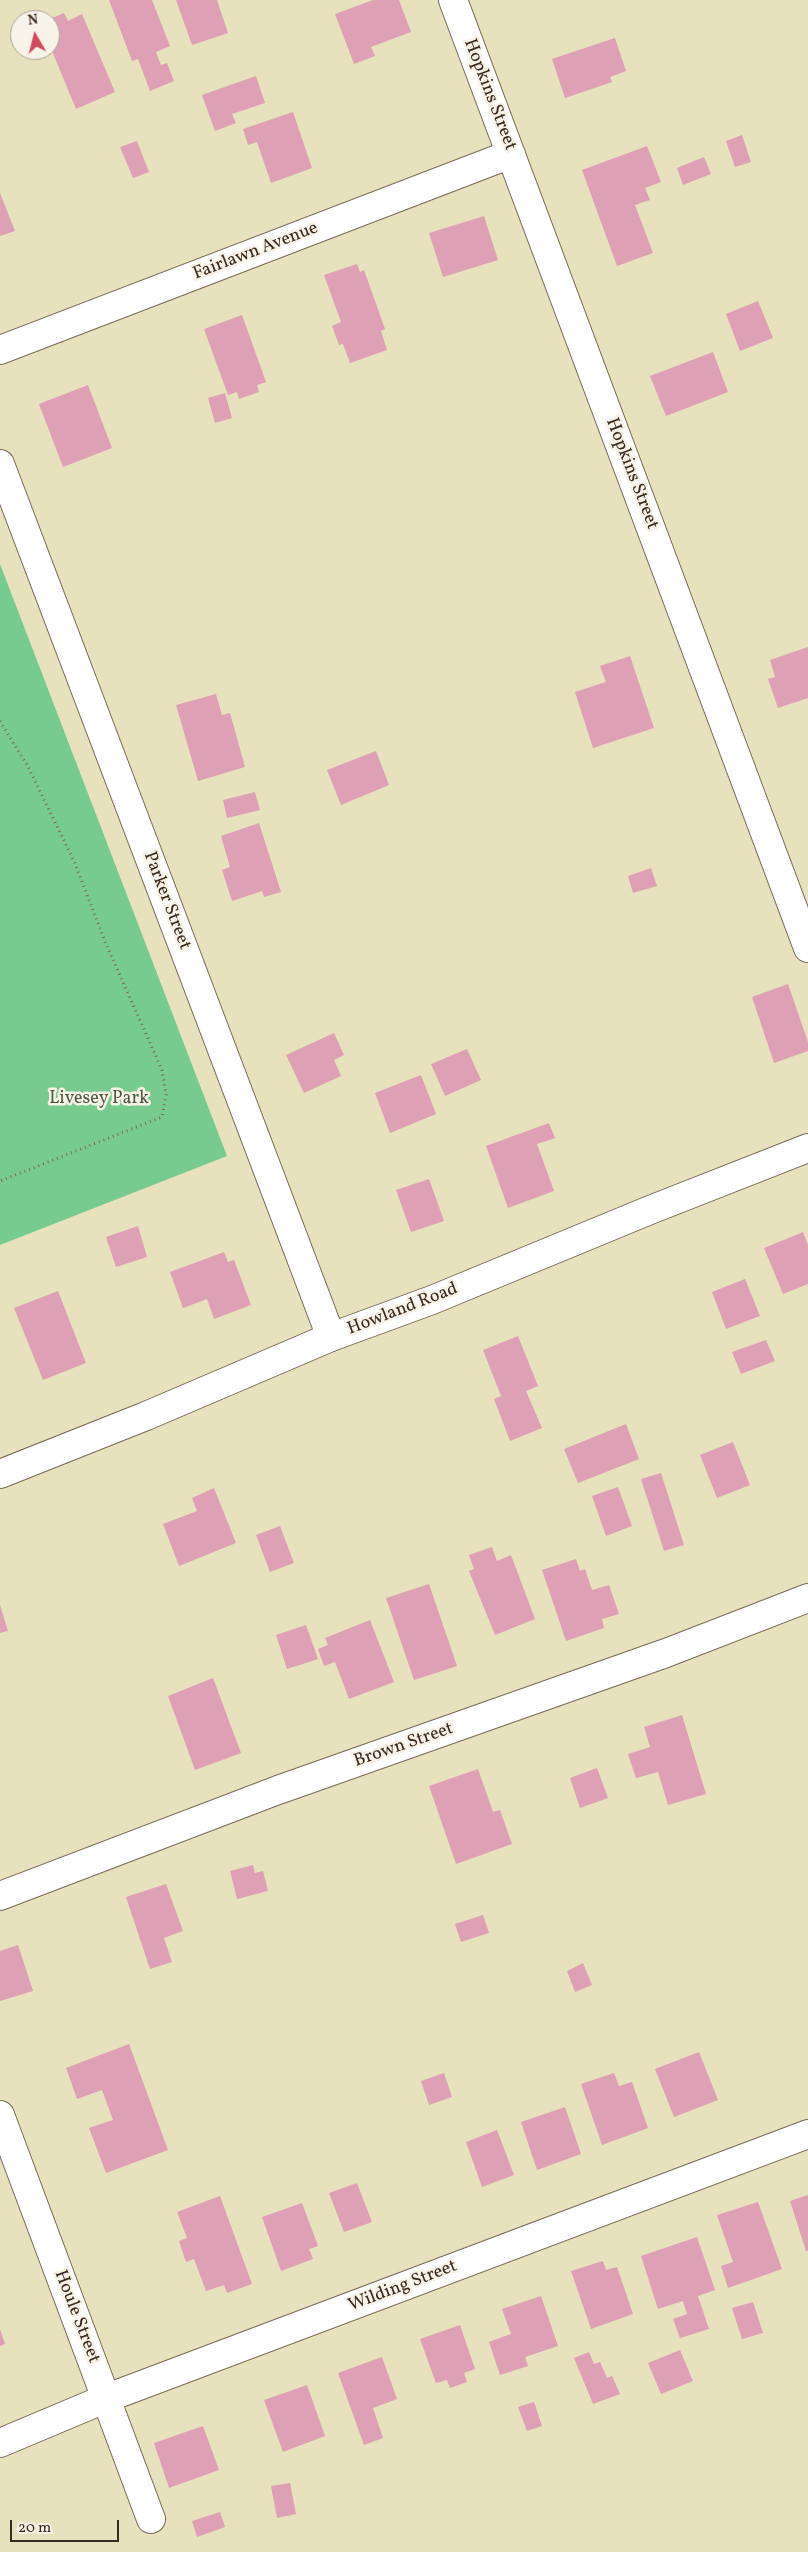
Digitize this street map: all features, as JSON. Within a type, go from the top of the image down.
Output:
[{"type":"street","name":"Hopkins Street","points":[[453,0],[808,948]]},
{"type":"street","name":"Fairlawn Avenue","points":[[0,350],[511,154]]},
{"type":"street","name":"Parker Street","points":[[0,464],[331,1337]]},
{"type":"street","name":"Howland Road","points":[[0,1474],[146,1416],[331,1337],[432,1300],[650,1210],[808,1148]]},
{"type":"street","name":"Brown Street","points":[[0,1896],[278,1790],[666,1653],[808,1598]]},
{"type":"street","name":"Houle Street","points":[[0,2115],[151,2518]]},
{"type":"street","name":"Wilding Street","points":[[0,2443],[107,2398],[808,2134]]},
{"type":"path","points":[[0,721],[27,765],[74,861],[106,944],[162,1070],[166,1095],[162,1117],[0,1181]]},
{"type":"green space","name":"Livesey Park","points":[[0,564],[227,1156],[0,1245]]},
{"type":"building","points":[[109,0],[152,0],[170,46],[156,52],[161,65],[167,63],[174,81],[150,91],[138,59],[132,61]]},
{"type":"building","points":[[176,0],[217,0],[228,33],[192,45]]},
{"type":"building","points":[[373,0],[399,0],[411,32],[371,47],[375,56],[354,64],[335,14]]},
{"type":"building","points":[[64,13],[68,21],[82,14],[115,92],[76,109],[56,60],[60,60],[60,15]]},
{"type":"building","points":[[615,38],[626,71],[610,77],[612,82],[565,98],[552,59]]},
{"type":"building","points":[[256,76],[265,103],[232,114],[236,123],[215,131],[202,95]]},
{"type":"building","points":[[293,112],[312,168],[271,183],[257,142],[248,145],[243,129]]},
{"type":"building","points":[[742,135],[751,162],[735,167],[726,141]]},
{"type":"building","points":[[137,141],[149,172],[133,178],[120,147]]},
{"type":"building","points":[[647,146],[661,182],[645,188],[650,200],[635,205],[653,253],[617,266],[582,170]]},
{"type":"building","points":[[704,157],[711,174],[683,185],[677,168]]},
{"type":"building","points":[[0,193],[15,231],[0,236]]},
{"type":"building","points":[[484,216],[498,260],[443,277],[429,233]]},
{"type":"building","points":[[357,264],[360,272],[364,270],[385,329],[381,331],[387,350],[350,363],[343,344],[339,345],[332,326],[341,322],[324,275]]},
{"type":"building","points":[[758,301],[773,338],[740,351],[726,314]]},
{"type":"building","points":[[242,315],[266,382],[257,385],[259,392],[239,399],[237,392],[228,395],[204,329]]},
{"type":"building","points":[[713,352],[728,392],[666,416],[650,376]]},
{"type":"building","points":[[88,385],[112,448],[63,467],[39,404]]},
{"type":"building","points":[[225,393],[232,418],[215,423],[208,398]]},
{"type":"building","points":[[808,647],[808,698],[778,708],[768,679],[775,677],[770,660]]},
{"type":"building","points":[[630,656],[654,728],[593,748],[575,692],[606,682],[600,666]]},
{"type":"building","points":[[216,694],[222,715],[230,713],[245,767],[198,781],[176,705]]},
{"type":"building","points":[[376,751],[389,785],[341,805],[327,770]]},
{"type":"building","points":[[255,792],[260,810],[227,818],[223,800]]},
{"type":"building","points":[[259,823],[281,892],[264,897],[262,891],[232,901],[222,870],[230,867],[221,836]]},
{"type":"building","points":[[651,868],[657,886],[633,893],[628,876]]},
{"type":"building","points":[[788,984],[808,1042],[808,1051],[774,1063],[752,997]]},
{"type":"building","points":[[334,1033],[344,1055],[334,1060],[341,1076],[304,1093],[286,1055]]},
{"type":"building","points":[[467,1049],[481,1080],[445,1096],[431,1064]]},
{"type":"building","points":[[421,1075],[436,1114],[390,1133],[375,1093]]},
{"type":"building","points":[[549,1123],[555,1138],[537,1144],[554,1191],[508,1208],[486,1146]]},
{"type":"building","points":[[429,1179],[444,1221],[411,1232],[396,1190]]},
{"type":"building","points":[[138,1226],[147,1257],[116,1267],[106,1237]]},
{"type":"building","points":[[803,1232],[808,1245],[808,1284],[783,1294],[764,1248]]},
{"type":"building","points":[[224,1252],[228,1262],[234,1260],[251,1305],[214,1319],[207,1299],[183,1308],[170,1272]]},
{"type":"building","points":[[745,1279],[760,1316],[726,1329],[712,1292]]},
{"type":"building","points":[[58,1291],[86,1363],[43,1380],[14,1308]]},
{"type":"building","points":[[518,1336],[538,1386],[526,1391],[542,1428],[510,1441],[494,1399],[501,1396],[483,1350]]},
{"type":"building","points":[[766,1340],[775,1361],[741,1374],[732,1352]]},
{"type":"building","points":[[626,1424],[639,1459],[578,1483],[564,1449]]},
{"type":"building","points":[[733,1442],[750,1485],[717,1498],[700,1455]]},
{"type":"building","points":[[661,1473],[684,1545],[664,1551],[641,1479]]},
{"type":"building","points":[[618,1487],[632,1526],[606,1536],[592,1496]]},
{"type":"building","points":[[214,1488],[236,1543],[179,1566],[163,1524],[197,1511],[192,1498]]},
{"type":"building","points":[[280,1526],[294,1563],[270,1572],[256,1535]]},
{"type":"building","points":[[492,1547],[497,1561],[511,1555],[535,1619],[495,1635],[469,1571],[474,1569],[469,1555]]},
{"type":"building","points":[[576,1559],[580,1571],[585,1569],[592,1590],[609,1585],[619,1614],[602,1619],[604,1628],[566,1641],[542,1570]]},
{"type":"building","points":[[429,1584],[457,1666],[414,1680],[386,1598]]},
{"type":"building","points":[[0,1605],[8,1631],[0,1633]]},
{"type":"building","points":[[370,1620],[394,1682],[349,1699],[335,1662],[324,1666],[318,1649],[328,1645],[325,1638]]},
{"type":"building","points":[[306,1625],[318,1659],[287,1669],[276,1635]]},
{"type":"building","points":[[213,1678],[241,1753],[195,1770],[168,1696]]},
{"type":"building","points":[[682,1715],[706,1794],[668,1805],[658,1772],[636,1778],[628,1754],[650,1747],[644,1727]]},
{"type":"building","points":[[597,1768],[608,1798],[580,1808],[570,1778]]},
{"type":"building","points":[[478,1769],[493,1812],[500,1810],[512,1844],[456,1864],[429,1786]]},
{"type":"building","points":[[253,1865],[255,1873],[263,1871],[268,1891],[237,1899],[230,1871]]},
{"type":"building","points":[[166,1884],[183,1931],[164,1938],[172,1962],[150,1969],[126,1897]]},
{"type":"building","points":[[483,1915],[489,1933],[461,1942],[455,1924]]},
{"type":"building","points":[[18,1945],[33,1991],[0,2001],[0,1951]]},
{"type":"building","points":[[583,1963],[592,1985],[575,1992],[567,1971]]},
{"type":"building","points":[[129,2044],[168,2150],[106,2173],[89,2128],[113,2120],[102,2090],[77,2099],[66,2068]]},
{"type":"building","points":[[699,2052],[718,2100],[674,2117],[655,2069]]},
{"type":"building","points":[[444,2073],[452,2097],[429,2105],[421,2081]]},
{"type":"building","points":[[614,2073],[619,2086],[632,2082],[648,2128],[602,2145],[581,2084]]},
{"type":"building","points":[[565,2107],[581,2154],[537,2170],[521,2122]]},
{"type":"building","points":[[497,2130],[514,2175],[482,2187],[466,2142]]},
{"type":"building","points":[[357,2183],[372,2222],[344,2232],[329,2193]]},
{"type":"building","points":[[808,2195],[808,2251],[806,2251],[790,2201]]},
{"type":"building","points":[[220,2196],[252,2284],[227,2293],[224,2285],[206,2291],[194,2259],[186,2262],[179,2241],[187,2238],[177,2212]]},
{"type":"building","points":[[758,2202],[782,2269],[728,2288],[721,2266],[733,2262],[717,2215]]},
{"type":"building","points":[[302,2203],[318,2246],[309,2249],[313,2259],[281,2271],[262,2217]]},
{"type":"building","points":[[697,2237],[715,2290],[698,2296],[709,2329],[680,2338],[673,2319],[687,2314],[683,2301],[658,2309],[641,2256]]},
{"type":"building","points":[[603,2261],[606,2270],[617,2267],[633,2314],[591,2329],[571,2271]]},
{"type":"building","points":[[541,2296],[558,2346],[525,2357],[528,2366],[500,2375],[489,2342],[511,2334],[502,2309]]},
{"type":"building","points":[[753,2302],[763,2333],[742,2339],[732,2308]]},
{"type":"building","points":[[460,2325],[475,2369],[464,2373],[467,2382],[450,2388],[447,2380],[436,2383],[420,2339]]},
{"type":"building","points":[[0,2329],[5,2344],[0,2346]]},
{"type":"building","points":[[680,2350],[693,2381],[661,2394],[648,2363]]},
{"type":"building","points":[[589,2352],[594,2364],[600,2362],[607,2378],[612,2376],[620,2394],[593,2404],[574,2358]]},
{"type":"building","points":[[382,2357],[397,2399],[373,2408],[383,2438],[364,2445],[338,2373]]},
{"type":"building","points":[[307,2385],[325,2436],[283,2452],[264,2400]]},
{"type":"building","points":[[534,2402],[542,2426],[527,2431],[518,2407]]},
{"type":"building","points":[[203,2426],[219,2470],[169,2488],[154,2443]]},
{"type":"building","points":[[290,2483],[296,2514],[277,2518],[271,2486]]},
{"type":"building","points":[[220,2512],[225,2527],[197,2537],[192,2521]]}]
